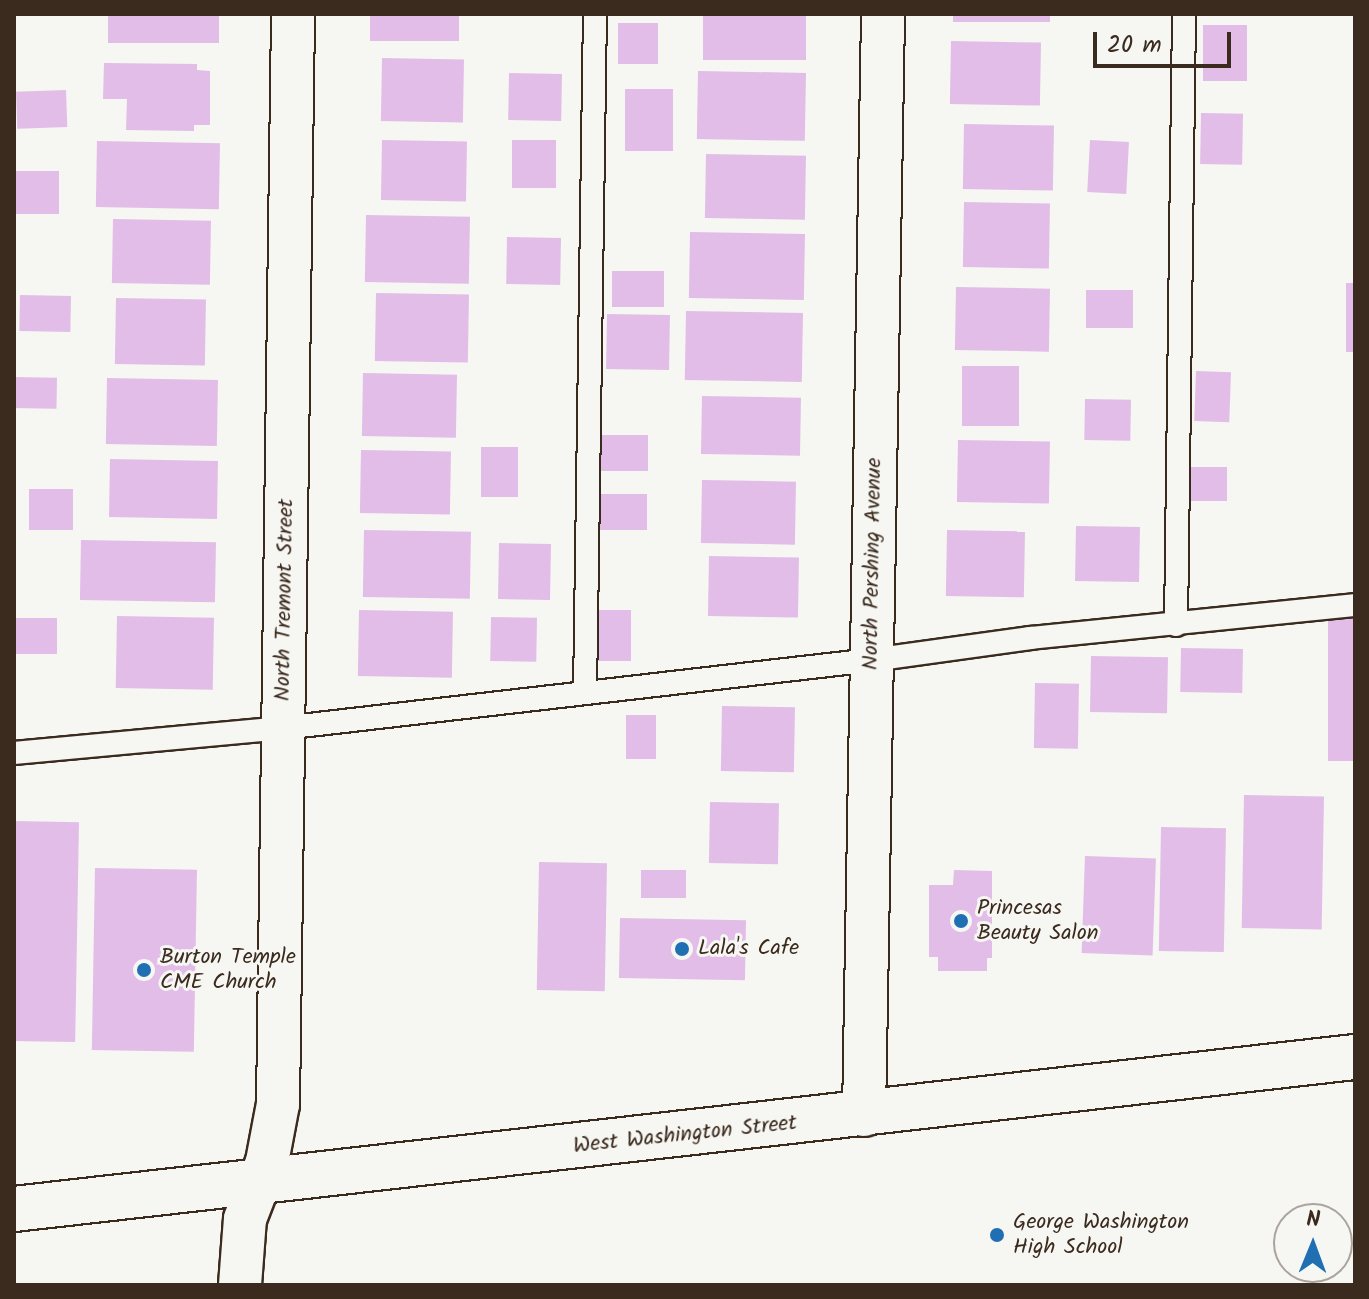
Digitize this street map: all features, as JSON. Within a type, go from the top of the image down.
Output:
[{"type":"main road","name":"West Washington Street","points":[[14,1209],[260,1184],[1355,1057]]},
{"type":"street","name":"North Tremont Street","points":[[240,1285],[245,1219],[260,1184],[273,1140],[278,1104],[293,14]]},
{"type":"street","name":"North Pershing Avenue","points":[[864,1115],[883,14]]},
{"type":"lane","points":[[585,693],[595,14]]},
{"type":"lane","points":[[1176,625],[1184,14]]},
{"type":"lane","points":[[14,753],[283,728],[872,660],[1030,638],[1355,605]]},
{"type":"building","points":[[108,14],[219,14],[219,43],[108,43]]},
{"type":"building","points":[[370,14],[459,14],[459,41],[370,41]]},
{"type":"building","points":[[703,14],[806,14],[806,60],[703,60]]},
{"type":"building","points":[[953,14],[1050,14],[1050,22],[953,22]]},
{"type":"building","points":[[618,23],[658,23],[658,64],[618,64]]},
{"type":"building","points":[[1203,25],[1247,25],[1247,81],[1203,81]]},
{"type":"building","points":[[951,41],[1041,43],[1040,106],[950,104]]},
{"type":"building","points":[[382,58],[464,59],[463,122],[381,121]]},
{"type":"building","points":[[104,63],[197,64],[197,70],[210,71],[210,125],[194,125],[194,131],[126,130],[127,99],[103,99]]},
{"type":"building","points":[[698,71],[806,73],[805,141],[697,139]]},
{"type":"building","points":[[509,73],[562,74],[561,121],[508,120]]},
{"type":"building","points":[[625,89],[673,89],[673,151],[625,151]]},
{"type":"building","points":[[66,90],[67,127],[17,129],[16,92]]},
{"type":"building","points":[[1201,113],[1243,114],[1242,165],[1200,164]]},
{"type":"building","points":[[964,124],[1054,126],[1053,191],[963,189]]},
{"type":"building","points":[[382,140],[467,141],[466,201],[381,200]]},
{"type":"building","points":[[512,140],[556,140],[556,188],[512,188]]},
{"type":"building","points":[[1090,140],[1129,142],[1126,194],[1087,192]]},
{"type":"building","points":[[97,141],[220,143],[219,209],[96,207]]},
{"type":"building","points":[[706,154],[806,156],[805,220],[705,218]]},
{"type":"building","points":[[15,171],[59,171],[59,214],[15,214]]},
{"type":"building","points":[[964,202],[1050,204],[1049,268],[963,267]]},
{"type":"building","points":[[366,215],[470,217],[469,284],[365,282]]},
{"type":"building","points":[[113,219],[211,221],[210,285],[112,283]]},
{"type":"building","points":[[690,232],[805,234],[804,300],[689,298]]},
{"type":"building","points":[[507,237],[561,238],[560,285],[506,284]]},
{"type":"building","points":[[612,271],[664,271],[664,307],[612,307]]},
{"type":"building","points":[[1346,283],[1355,283],[1355,352],[1346,352]]},
{"type":"building","points":[[956,287],[1050,289],[1049,352],[955,350]]},
{"type":"building","points":[[1086,290],[1133,290],[1133,328],[1086,328]]},
{"type":"building","points":[[376,293],[469,295],[468,363],[375,361]]},
{"type":"building","points":[[20,295],[71,296],[70,332],[19,331]]},
{"type":"building","points":[[116,298],[206,300],[205,366],[115,364]]},
{"type":"building","points":[[686,311],[803,313],[802,382],[685,380]]},
{"type":"building","points":[[607,314],[670,315],[669,370],[606,369]]},
{"type":"building","points":[[962,366],[1019,366],[1019,426],[962,426]]},
{"type":"building","points":[[1196,371],[1231,372],[1229,422],[1194,421]]},
{"type":"building","points":[[363,373],[457,375],[456,438],[362,436]]},
{"type":"building","points":[[14,377],[57,378],[56,409],[14,408]]},
{"type":"building","points":[[107,378],[218,380],[217,446],[106,444]]},
{"type":"building","points":[[702,396],[801,398],[800,456],[701,454]]},
{"type":"building","points":[[1085,399],[1131,400],[1130,441],[1084,440]]},
{"type":"building","points":[[597,435],[648,435],[648,471],[597,471]]},
{"type":"building","points":[[958,440],[1050,442],[1049,504],[957,502]]},
{"type":"building","points":[[481,447],[518,447],[518,497],[481,497]]},
{"type":"building","points":[[361,450],[451,452],[450,515],[360,513]]},
{"type":"building","points":[[110,459],[218,461],[217,519],[109,517]]},
{"type":"building","points":[[1191,467],[1227,467],[1227,501],[1191,501]]},
{"type":"building","points":[[702,480],[796,482],[795,545],[701,543]]},
{"type":"building","points":[[29,489],[73,489],[73,530],[29,530]]},
{"type":"building","points":[[596,494],[647,494],[647,530],[596,530]]},
{"type":"building","points":[[1076,526],[1140,527],[1139,582],[1075,581]]},
{"type":"building","points":[[364,530],[471,532],[470,599],[363,597]]},
{"type":"building","points":[[947,530],[1025,531],[1024,597],[946,596]]},
{"type":"building","points":[[81,540],[216,542],[215,602],[80,600]]},
{"type":"building","points":[[499,543],[551,544],[550,600],[498,599]]},
{"type":"building","points":[[709,556],[799,558],[798,618],[708,616]]},
{"type":"building","points":[[359,610],[453,612],[452,678],[358,676]]},
{"type":"building","points":[[594,610],[631,610],[631,661],[594,661]]},
{"type":"building","points":[[117,616],[214,618],[213,690],[116,688]]},
{"type":"building","points":[[1328,616],[1355,616],[1355,761],[1328,761]]},
{"type":"building","points":[[491,617],[537,618],[536,662],[490,661]]},
{"type":"building","points":[[14,618],[57,618],[57,654],[14,654]]},
{"type":"building","points":[[1181,648],[1243,649],[1242,693],[1180,692]]},
{"type":"building","points":[[1091,656],[1168,657],[1167,713],[1090,712]]},
{"type":"building","points":[[1035,683],[1079,684],[1078,749],[1034,748]]},
{"type":"building","points":[[722,706],[795,707],[794,772],[721,771]]},
{"type":"building","points":[[626,715],[656,715],[656,759],[626,759]]},
{"type":"building","points":[[1244,795],[1324,796],[1322,929],[1242,928]]},
{"type":"building","points":[[710,802],[779,803],[778,864],[709,863]]},
{"type":"building","points":[[14,821],[79,822],[75,1042],[14,1041]]},
{"type":"building","points":[[1161,827],[1226,828],[1224,952],[1159,951]]},
{"type":"building","points":[[1085,856],[1156,858],[1153,955],[1082,953]]},
{"type":"building","points":[[539,862],[607,863],[605,991],[537,990]]},
{"type":"building","name":"Burton Temple CME Church","points":[[95,868],[197,870],[194,1052],[92,1050]]},
{"type":"building","points":[[641,870],[686,870],[686,898],[641,898]]},
{"type":"building","name":"Princesas Beauty Salon","points":[[954,870],[992,871],[992,958],[987,958],[987,971],[938,971],[938,957],[929,957],[929,885],[953,885]]},
{"type":"building","name":"Lala's Cafe","points":[[620,918],[746,920],[745,980],[619,978]]},
{"type":"place","name":"Princesas Beauty Salon","points":[[961,921]]},
{"type":"place","name":"Lala's Cafe","points":[[682,949]]},
{"type":"place","name":"Burton Temple CME Church","points":[[144,970]]},
{"type":"place","name":"George Washington High School","points":[[997,1235]]}]
